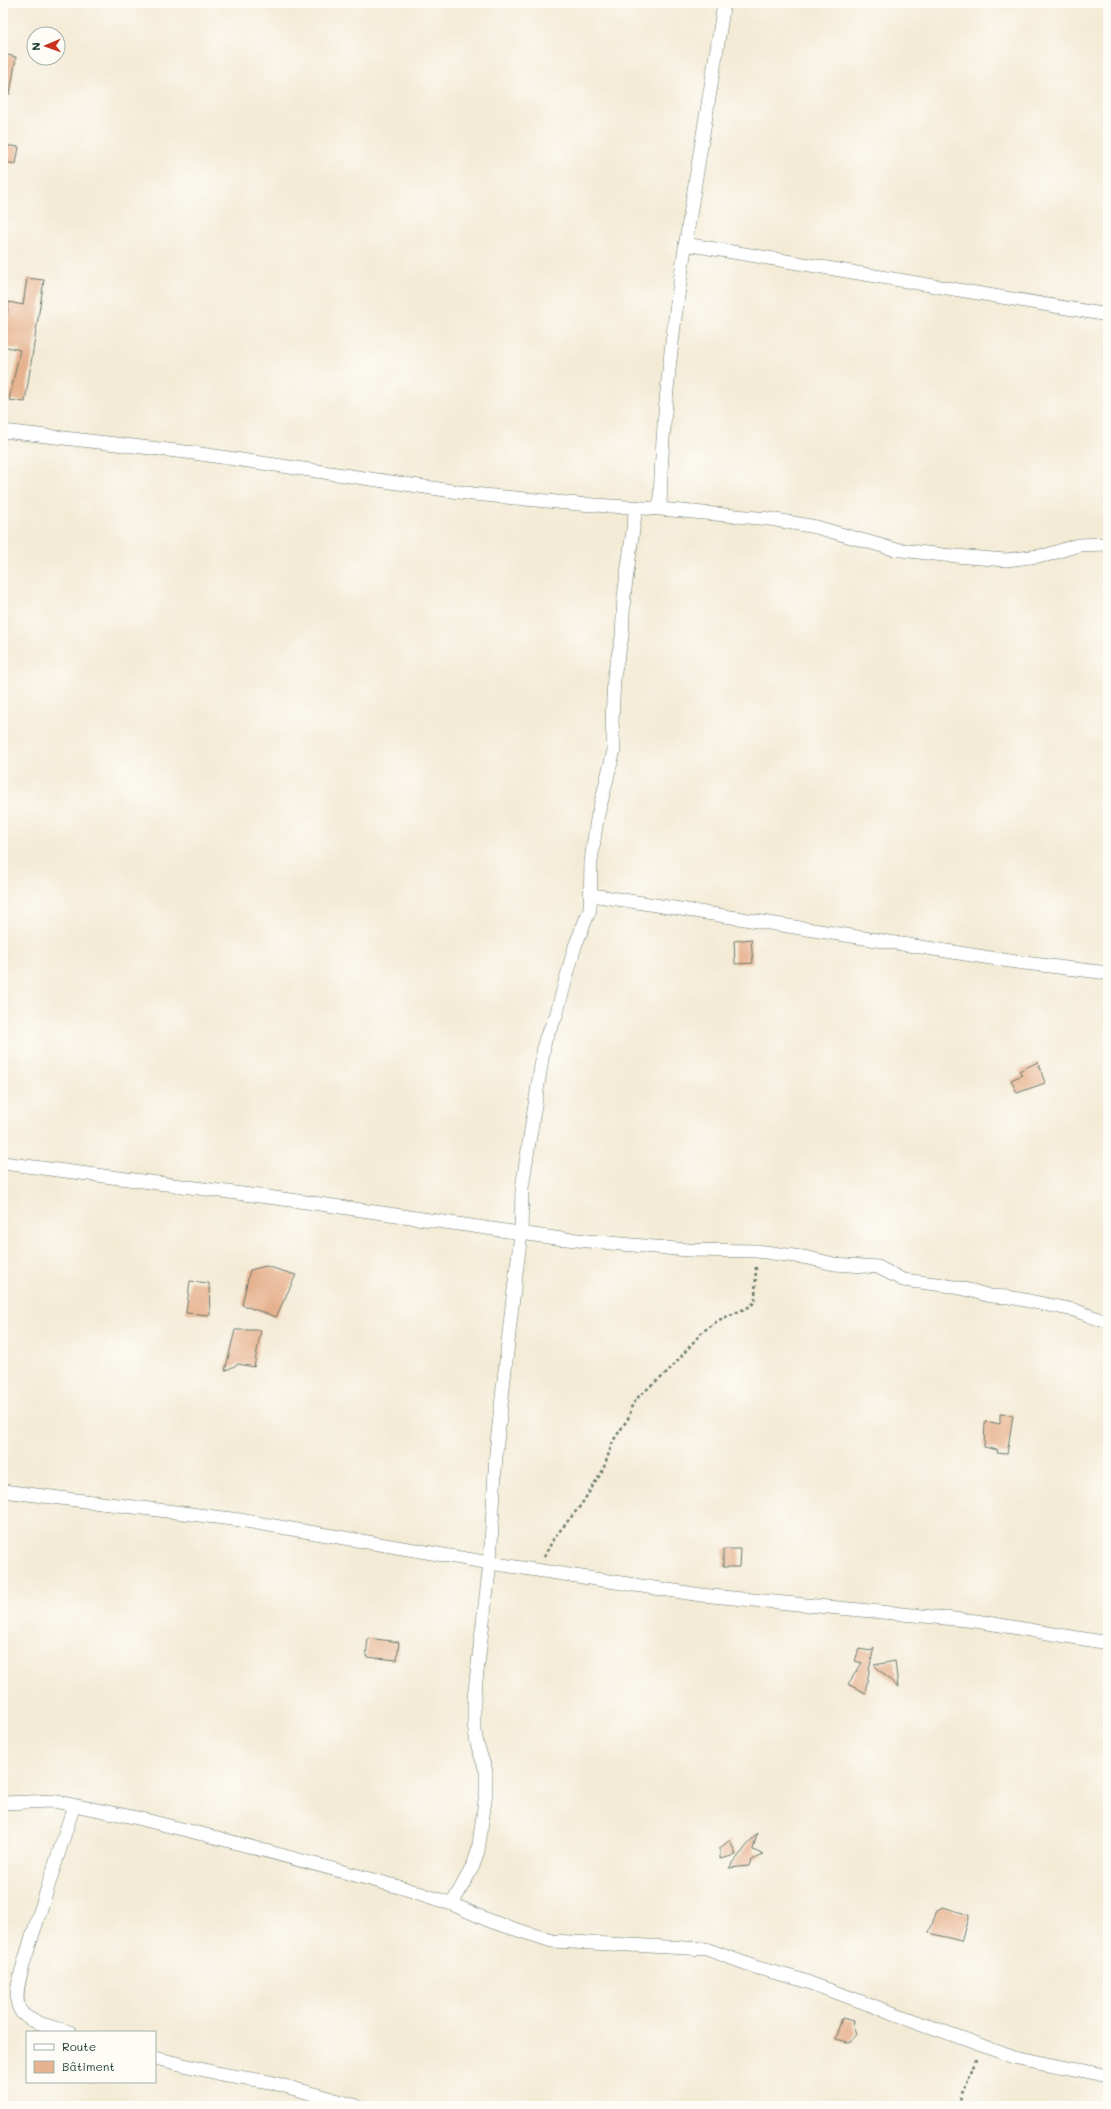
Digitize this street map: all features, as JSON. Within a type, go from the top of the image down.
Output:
[{"type":"street","points":[[660,508],[661,462],[668,369],[685,244],[724,3]]},
{"type":"street","points":[[685,244],[1108,315]]},
{"type":"street","points":[[3,431],[194,453],[473,494],[578,504],[660,508],[770,519],[808,525],[892,549],[943,555],[1006,560],[1047,556],[1078,545],[1108,544]]},
{"type":"street","points":[[452,1904],[473,1866],[481,1834],[485,1808],[486,1771],[477,1744],[474,1698],[490,1563],[496,1452],[512,1306],[522,1234],[522,1188],[545,1040],[556,1016],[575,946],[590,909],[592,895],[591,861],[597,819],[614,750],[612,723],[614,676],[622,637],[624,596],[636,507]]},
{"type":"street","points":[[592,895],[1016,962],[1108,973]]},
{"type":"street","points":[[3,1163],[306,1202],[522,1234],[612,1244],[688,1250],[757,1251],[808,1258],[834,1264],[878,1267],[903,1280],[944,1285],[990,1296],[1009,1297],[1074,1310],[1101,1320],[1108,1320]]},
{"type":"street","points":[[3,1491],[240,1520],[539,1571],[701,1595],[976,1621],[1108,1644]]},
{"type":"street","points":[[3,1802],[53,1801],[133,1817],[218,1838],[403,1888],[452,1904],[490,1921],[552,1941],[706,1949],[758,1968],[799,1979],[1014,2057],[1108,2076]]},
{"type":"street","points":[[67,2031],[28,2019],[20,2012],[16,1996],[17,1985],[74,1805]]},
{"type":"street","points":[[156,2058],[221,2074],[270,2082],[356,2106]]},
{"type":"path","points":[[539,1571],[554,1538],[581,1505],[603,1470],[613,1440],[626,1422],[632,1405],[640,1395],[667,1373],[702,1332],[719,1320],[751,1306],[754,1300],[757,1251]]},
{"type":"path","points":[[959,2106],[981,2044]]},
{"type":"building","points":[[3,54],[16,57],[10,94],[3,94]]},
{"type":"building","points":[[3,145],[19,147],[16,164],[3,162]]},
{"type":"building","points":[[27,278],[44,280],[25,402],[9,400],[20,350],[3,346],[3,337],[9,302],[23,305]]},
{"type":"building","points":[[751,939],[753,963],[735,964],[734,941]]},
{"type":"building","points":[[1038,1062],[1045,1083],[1017,1093],[1011,1080],[1022,1075],[1019,1071]]},
{"type":"building","points":[[266,1266],[296,1275],[276,1317],[242,1305],[250,1270]]},
{"type":"building","points":[[190,1281],[209,1283],[210,1315],[186,1313]]},
{"type":"building","points":[[235,1330],[261,1330],[254,1367],[238,1364],[225,1371]]},
{"type":"building","points":[[1000,1414],[1013,1415],[1007,1454],[997,1453],[998,1450],[984,1447],[985,1421],[1000,1424]]},
{"type":"building","points":[[723,1549],[740,1549],[739,1567],[723,1567]]},
{"type":"building","points":[[368,1638],[399,1642],[397,1660],[366,1657]]},
{"type":"building","points":[[874,1647],[865,1693],[848,1684],[862,1663],[855,1661],[859,1649],[871,1651]]},
{"type":"building","points":[[895,1661],[898,1687],[874,1665]]},
{"type":"building","points":[[757,1833],[753,1850],[764,1855],[751,1860],[749,1866],[729,1868]]},
{"type":"building","points":[[730,1840],[736,1855],[720,1859],[720,1848]]},
{"type":"building","points":[[943,1907],[969,1915],[961,1941],[929,1933],[937,1910]]},
{"type":"building","points":[[842,2018],[854,2021],[853,2026],[856,2033],[851,2041],[847,2042],[835,2039]]}]
